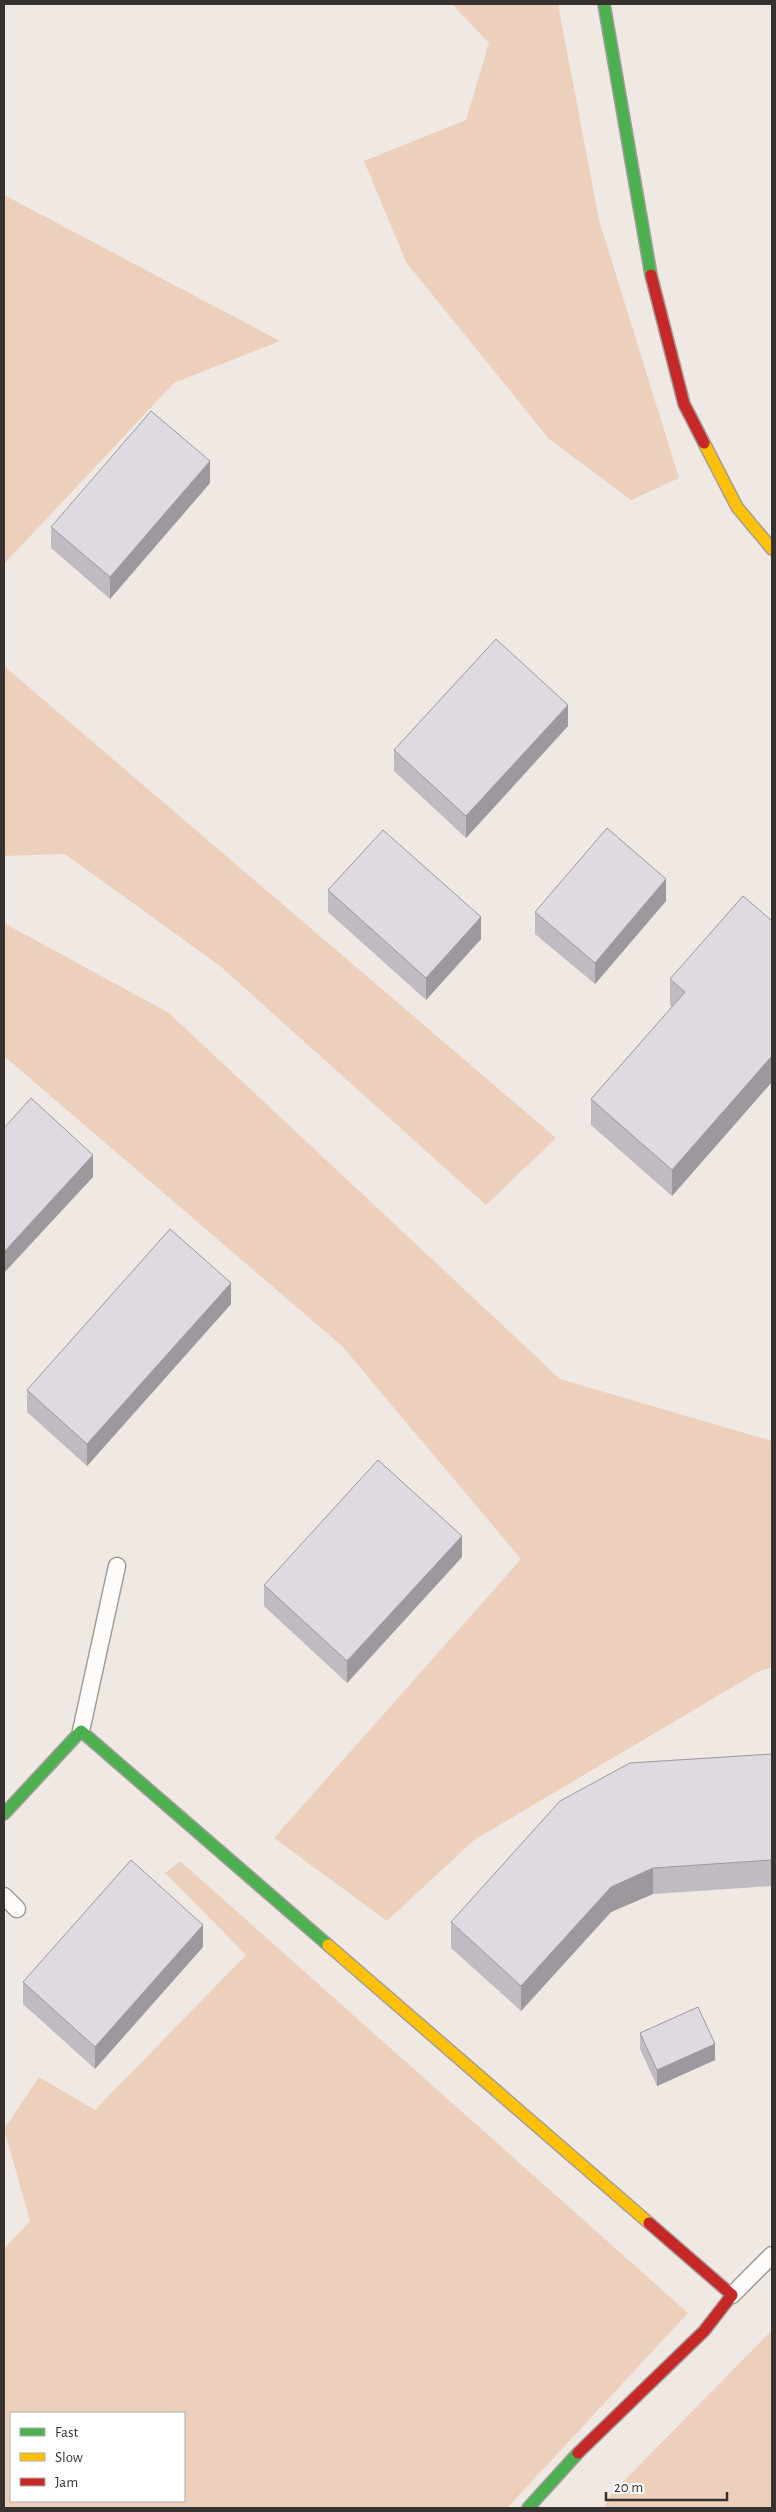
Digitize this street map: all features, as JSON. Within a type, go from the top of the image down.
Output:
[{"type":"street","points":[[604,4],[652,282],[684,404],[737,507],[772,549]]},
{"type":"street","points":[[4,1814],[81,1731],[732,2295],[704,2331],[589,2441],[528,2508]]},
{"type":"lane","points":[[81,1731],[117,1566]]},
{"type":"lane","points":[[4,1896],[17,1909]]},
{"type":"lane","points":[[732,2295],[772,2256]]},
{"type":"shaded area","points":[[452,4],[558,4],[599,220],[679,478],[631,500],[549,439],[406,262],[364,161],[466,120],[489,43]]},
{"type":"shaded area","points":[[4,195],[280,341],[174,383],[4,564]]},
{"type":"shaded area","points":[[4,666],[556,1138],[486,1205],[220,966],[65,854],[4,856]]},
{"type":"shaded area","points":[[4,923],[169,1013],[560,1379],[772,1441],[772,1667],[758,1672],[474,1840],[387,1921],[274,1838],[521,1559],[342,1346],[4,1056]]},
{"type":"shaded area","points":[[180,1861],[688,2313],[507,2508],[4,2508],[4,2249],[30,2221],[4,2129],[39,2077],[95,2110],[246,1955],[165,1873]]},
{"type":"shaded area","points":[[772,2330],[772,2508],[603,2508],[612,2493]]},
{"type":"building","points":[[151,411],[210,461],[110,577],[51,527]]},
{"type":"building","points":[[496,639],[568,705],[466,816],[394,750]]},
{"type":"building","points":[[607,828],[666,879],[595,963],[535,912]]},
{"type":"building","points":[[383,830],[481,917],[426,978],[328,890]]},
{"type":"building","points":[[743,896],[772,921],[772,1058],[672,1170],[591,1099],[685,992],[670,979]]},
{"type":"building","points":[[31,1098],[93,1155],[4,1252],[4,1128]]},
{"type":"building","points":[[170,1229],[231,1283],[87,1444],[27,1390]]},
{"type":"building","points":[[378,1460],[462,1536],[347,1661],[264,1585]]},
{"type":"building","points":[[772,1754],[772,1860],[653,1868],[611,1887],[521,1986],[451,1922],[560,1801],[630,1763]]},
{"type":"building","points":[[131,1860],[203,1925],[95,2047],[23,1982]]},
{"type":"building","points":[[698,2007],[715,2044],[657,2070],[640,2033]]},
{"type":"traffic: fast","points":[[604,4],[651,275]]},
{"type":"traffic: fast","points":[[4,1814],[81,1731],[328,1945]]},
{"type":"traffic: fast","points":[[528,2508],[578,2453]]},
{"type":"traffic: slow","points":[[704,443],[737,507],[772,549]]},
{"type":"traffic: slow","points":[[328,1945],[649,2223]]},
{"type":"traffic: jam","points":[[651,275],[684,404],[704,443]]},
{"type":"traffic: jam","points":[[578,2453],[704,2331],[732,2295],[649,2223]]}]
